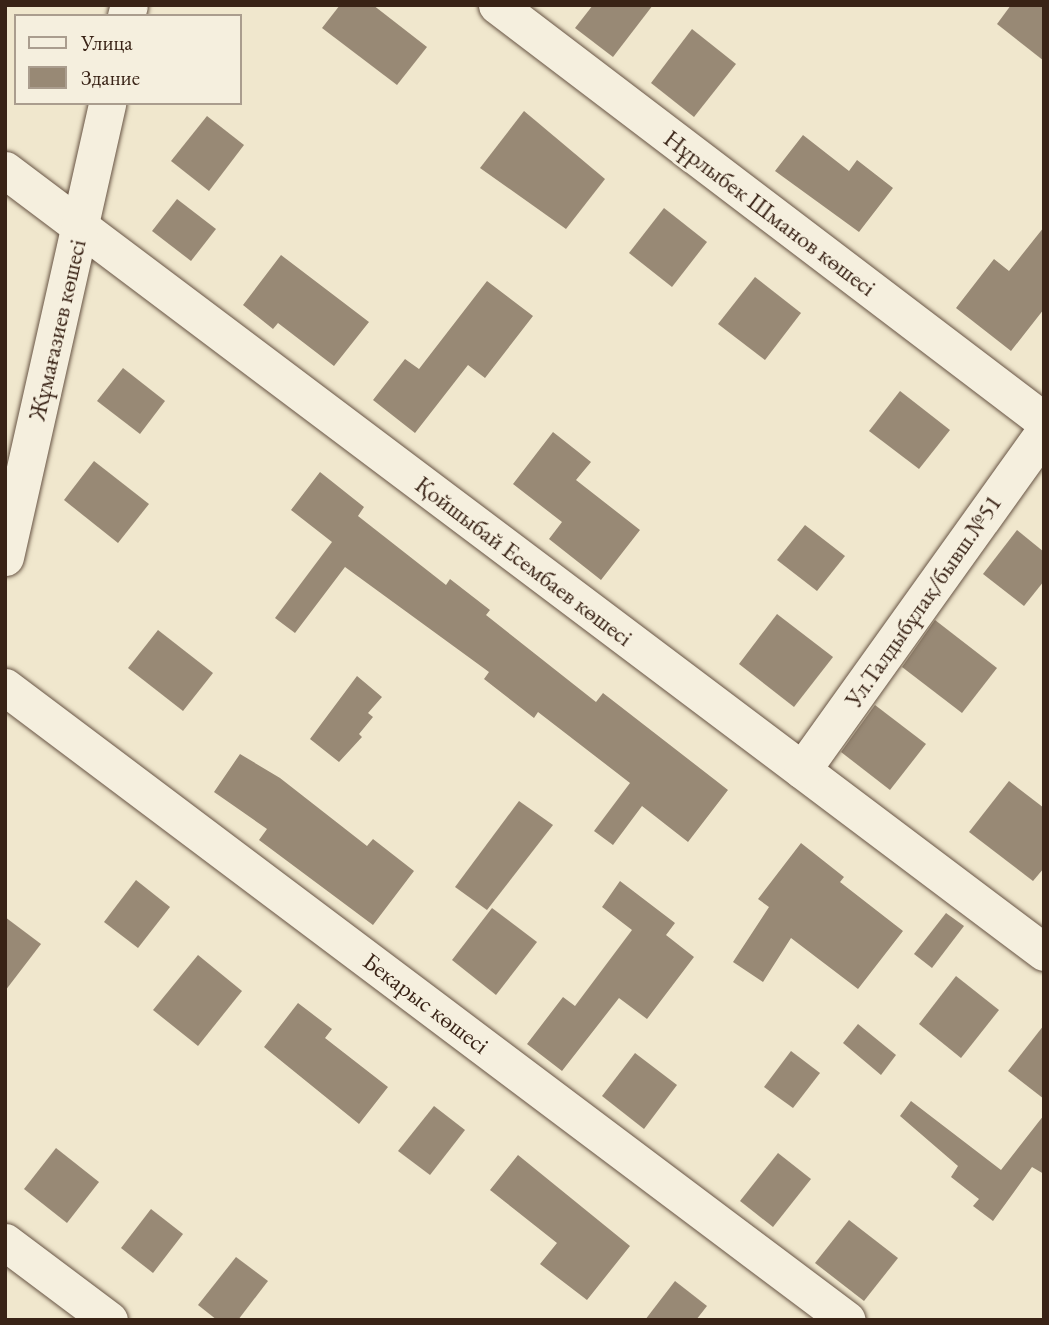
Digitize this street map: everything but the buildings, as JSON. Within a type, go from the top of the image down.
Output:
[{"type":"street","name":"Нұрлыбек Шманов көшесі","points":[[497,5],[1044,421]]},
{"type":"street","name":"Жұмағазиев көшесі","points":[[5,557],[107,105]]},
{"type":"street","name":"Қойшыбай Есембаев көшесі","points":[[5,170],[1044,952]]},
{"type":"street","name":"Ул.Талдыбұлақ/бывш.№51","points":[[803,770],[1044,432]]},
{"type":"street","name":"Бекарыс көшесі","points":[[5,687],[847,1320]]},
{"type":"street","points":[[5,1242],[109,1320]]}]
